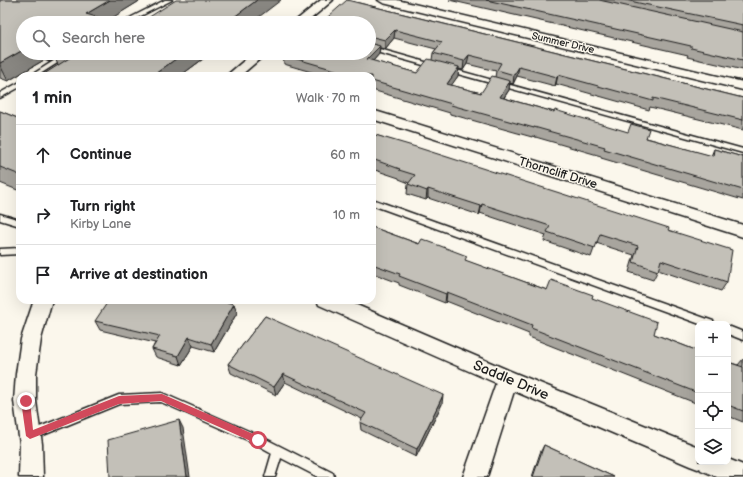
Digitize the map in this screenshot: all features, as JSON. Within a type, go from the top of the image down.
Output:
[{"type":"street","points":[[308,16],[328,0]]},
{"type":"street","name":"Summer Drive","points":[[383,0],[743,86]]},
{"type":"street","points":[[237,72],[252,60]]},
{"type":"street","name":"Thorncliff Drive","points":[[376,115],[743,231]]},
{"type":"street","points":[[31,477],[30,436],[26,401],[26,374],[31,339],[42,304]]},
{"type":"street","name":"Saddle Drive","points":[[335,304],[508,379],[695,457]]},
{"type":"street","points":[[475,477],[508,379]]},
{"type":"street","points":[[716,465],[743,477]]},
{"type":"lane","points":[[137,16],[169,0]]},
{"type":"lane","points":[[376,50],[438,67]]},
{"type":"lane","points":[[39,72],[59,60]]},
{"type":"lane","points":[[445,70],[743,151]]},
{"type":"lane","points":[[0,96],[16,86]]},
{"type":"lane","points":[[376,203],[702,321]]},
{"type":"lane","points":[[0,217],[16,222]]},
{"type":"lane","points":[[0,252],[16,252]]},
{"type":"lane","points":[[731,331],[743,336]]},
{"type":"lane","points":[[30,436],[119,400],[162,397],[258,440],[329,477]]},
{"type":"lane","points":[[270,477],[278,451]]},
{"type":"building","points":[[0,0],[110,0],[86,14],[93,16],[16,16],[16,54],[0,63]]},
{"type":"building","points":[[176,0],[257,0],[235,16],[151,16]]},
{"type":"building","points":[[347,0],[743,98],[743,120],[653,98],[653,101],[558,75],[557,77],[519,67],[514,75],[497,70],[501,63],[469,55],[464,61],[433,53],[442,42],[395,30],[385,40],[376,38],[376,16],[329,16]]},
{"type":"building","points":[[486,0],[599,0],[743,32],[743,60],[691,48],[691,46]]},
{"type":"building","points":[[625,0],[743,0],[743,25]]},
{"type":"building","points":[[376,45],[380,46],[376,50]]},
{"type":"building","points":[[428,59],[459,67],[447,84],[481,93],[492,76],[510,81],[500,97],[554,112],[555,110],[628,132],[631,124],[649,129],[646,138],[713,156],[714,149],[743,157],[743,190],[604,149],[605,147],[451,105],[452,104],[376,82],[376,72],[342,72],[300,60],[371,60],[417,73]]},
{"type":"building","points":[[66,60],[174,60],[158,72],[47,72]]},
{"type":"building","points":[[0,111],[16,117],[16,173],[0,167]]},
{"type":"building","points":[[376,135],[669,228],[668,230],[732,250],[727,282],[661,260],[658,271],[633,262],[638,246],[600,234],[595,248],[547,232],[550,226],[482,204],[481,206],[428,189],[427,191],[408,184],[415,175],[399,170],[400,169],[376,160]]},
{"type":"building","points":[[376,228],[419,244],[422,239],[467,256],[465,260],[547,290],[551,280],[593,295],[592,298],[657,322],[654,334],[695,350],[695,392],[531,328],[532,325],[447,292],[446,294],[399,276],[400,274],[376,265]]},
{"type":"building","points":[[106,304],[234,304],[211,344],[189,337],[178,356],[152,349],[160,336],[95,321]]},
{"type":"building","points":[[265,316],[443,395],[417,449],[360,422],[366,413],[283,374],[274,387],[228,364]]},
{"type":"building","points":[[731,363],[743,367],[743,411],[731,406]]},
{"type":"building","points":[[179,420],[187,477],[110,477],[108,440]]},
{"type":"building","points":[[544,445],[614,477],[533,477]]},
{"type":"route","points":[[26,401],[30,436],[119,400],[162,397],[258,440]]}]
